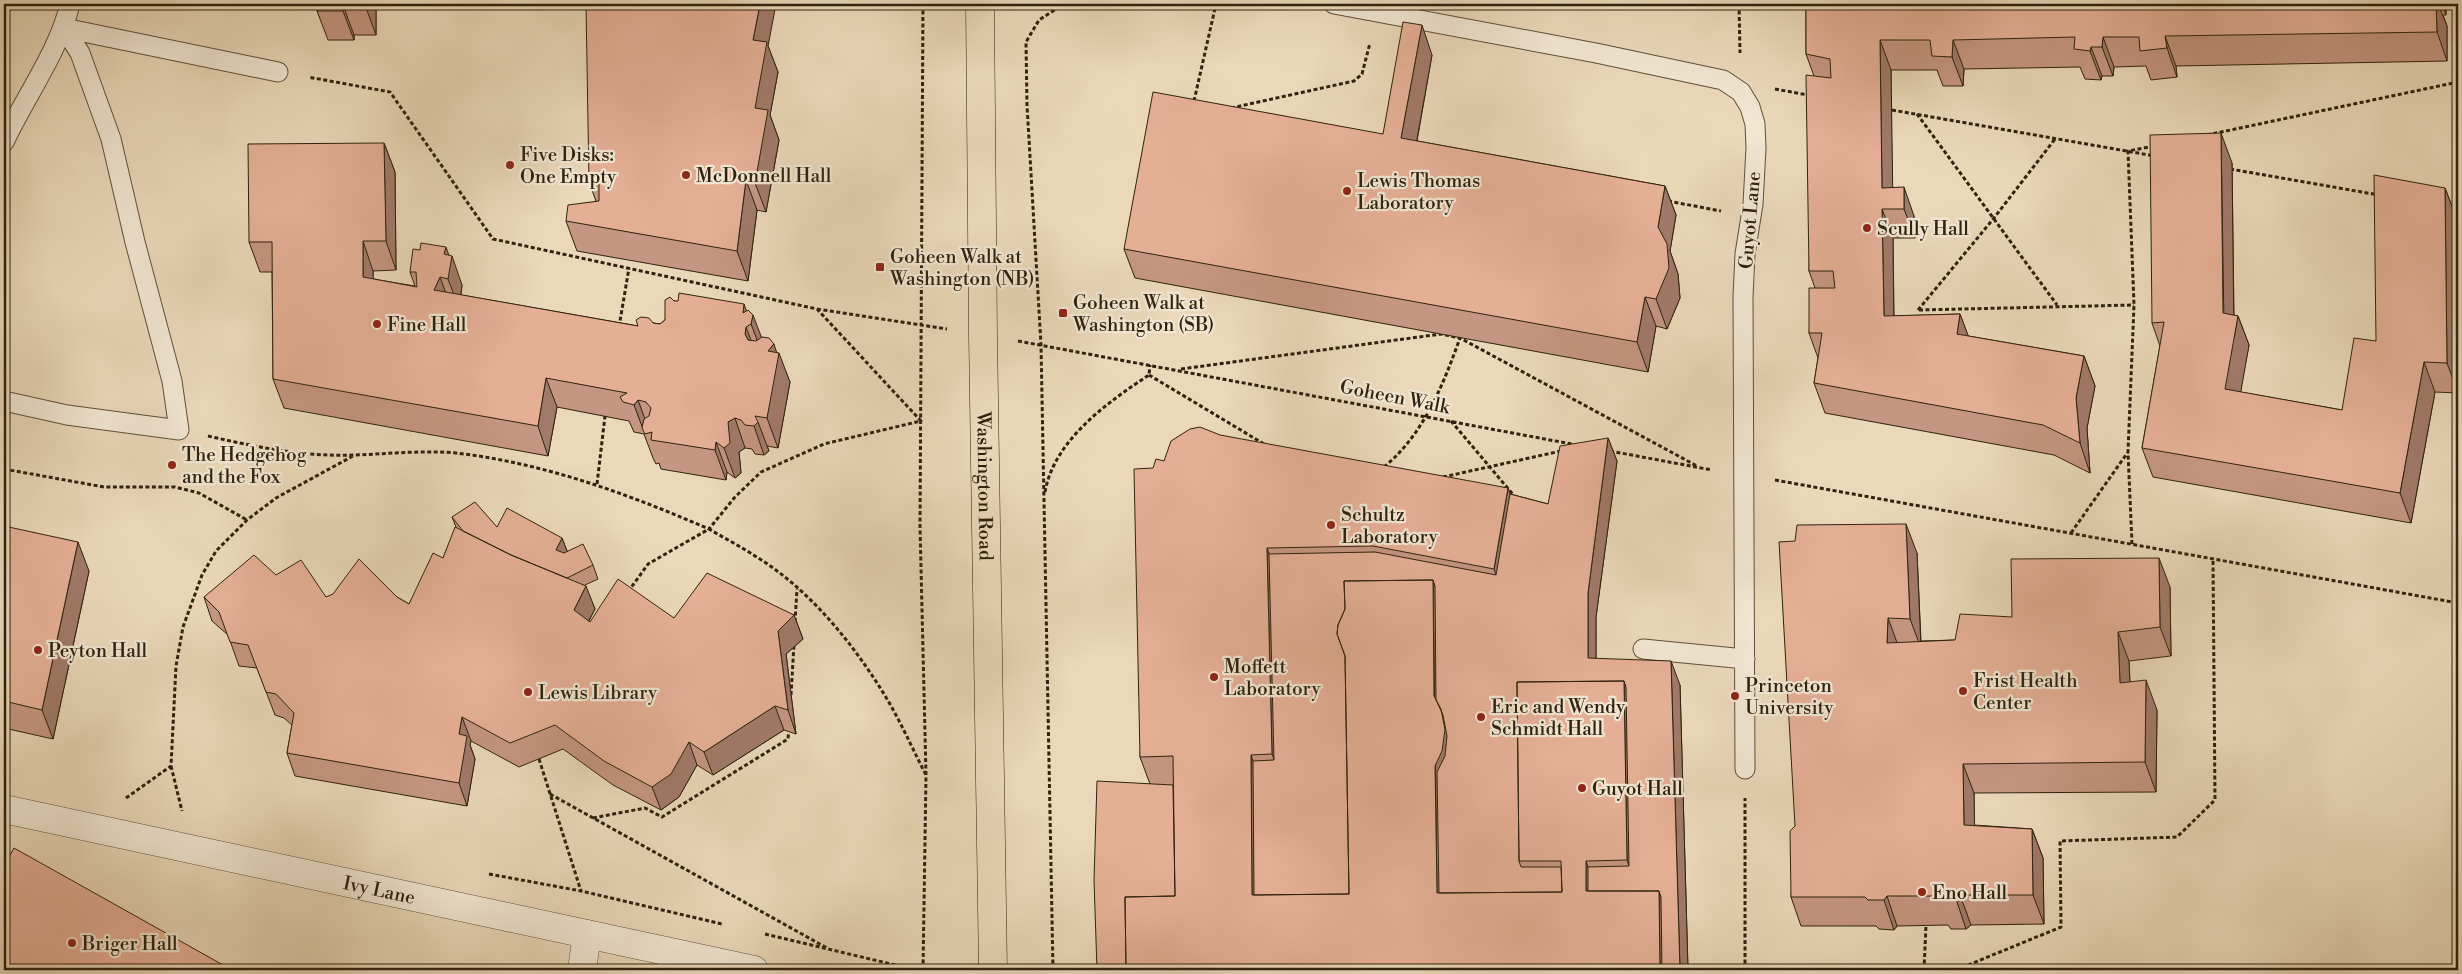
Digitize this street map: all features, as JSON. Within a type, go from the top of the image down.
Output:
[{"type":"main road","name":"Washington Road","points":[[980,4],[983,345],[993,970]]},
{"type":"street","name":"Ivy Lane","points":[[4,809],[754,970]]},
{"type":"street","points":[[582,970],[587,934]]},
{"type":"lane","points":[[4,142],[20,107],[64,28],[70,4]]},
{"type":"lane","name":"Guyot Lane","points":[[1334,4],[1596,53],[1723,80],[1741,92],[1750,107],[1755,124],[1751,217],[1745,254],[1743,297],[1745,769]]},
{"type":"lane","points":[[64,28],[278,72]]},
{"type":"lane","points":[[4,400],[67,415],[179,430],[172,381],[135,242],[111,138],[80,53],[64,28]]},
{"type":"lane","points":[[1643,649],[1745,659]]},
{"type":"path","points":[[923,4],[920,526],[926,775],[923,970]]},
{"type":"path","points":[[1053,970],[1041,345],[1027,105],[1026,42],[1040,20],[1064,4]]},
{"type":"path","points":[[1192,111],[1216,4]]},
{"type":"path","points":[[1739,4],[1741,63]]},
{"type":"path","points":[[1229,108],[1354,81],[1362,74],[1378,12]]},
{"type":"path","points":[[278,72],[390,92],[493,239],[817,309],[921,325]]},
{"type":"path","points":[[2205,135],[2458,82]]},
{"type":"path","points":[[1768,88],[1814,96]]},
{"type":"path","points":[[1892,110],[2157,156]]},
{"type":"path","points":[[1918,114],[2056,305]]},
{"type":"path","points":[[2055,139],[1994,218],[1918,310],[2056,305],[2134,305]]},
{"type":"path","points":[[2128,151],[2157,145]]},
{"type":"path","points":[[2128,151],[2134,305],[2128,452],[2132,544]]},
{"type":"path","points":[[2225,168],[2381,195]]},
{"type":"path","points":[[1659,199],[1751,217]]},
{"type":"path","points":[[2439,206],[2458,209]]},
{"type":"path","points":[[619,332],[630,268]]},
{"type":"path","points":[[817,309],[921,421]]},
{"type":"path","points":[[1178,370],[1441,334],[1460,338],[1701,468]]},
{"type":"path","points":[[1383,469],[1400,454],[1426,416],[1447,374],[1460,338]]},
{"type":"path","name":"Goheen Walk","points":[[1041,345],[1585,446],[1490,467]]},
{"type":"path","points":[[1044,500],[1047,480],[1052,467],[1078,432],[1111,400],[1148,375],[1150,365]]},
{"type":"path","points":[[1148,375],[1271,448]]},
{"type":"path","points":[[597,484],[605,416]]},
{"type":"path","points":[[626,595],[648,564],[709,530],[735,497],[761,472],[824,444],[921,421]]},
{"type":"path","points":[[1451,421],[1519,502]]},
{"type":"path","points":[[179,430],[293,453],[353,455],[402,451],[456,453],[516,464],[597,484],[655,505],[709,530],[757,556],[797,588],[833,625],[884,694],[926,775]]},
{"type":"path","points":[[1604,450],[2458,603]]},
{"type":"path","points":[[2071,534],[2128,452]]},
{"type":"path","points":[[184,819],[171,766],[176,666],[183,627],[202,575],[216,551],[247,520],[276,498],[353,455]]},
{"type":"path","points":[[1436,478],[1490,467]]},
{"type":"path","points":[[4,469],[104,487],[175,487],[199,493],[247,520]]},
{"type":"path","points":[[1956,970],[2061,927],[2060,841],[2178,837],[2215,800],[2213,560]]},
{"type":"path","points":[[795,626],[797,588]]},
{"type":"path","points":[[790,701],[794,635]]},
{"type":"path","points":[[593,818],[645,808],[662,817],[788,739],[789,720]]},
{"type":"path","points":[[539,759],[581,891]]},
{"type":"path","points":[[121,801],[171,766]]},
{"type":"path","points":[[1745,769],[1745,970]]},
{"type":"path","points":[[550,794],[832,950]]},
{"type":"path","points":[[1924,970],[1926,925]]},
{"type":"building","points":[[317,4],[365,5],[343,5],[343,11],[317,11]]},
{"type":"building","name":"McDonnell Hall","points":[[586,4],[760,4],[753,40],[767,42],[755,108],[768,110],[755,183],[746,180],[737,251],[566,221],[568,205],[599,201],[599,182],[589,182]]},
{"type":"building","name":"Scully Hall","points":[[1806,4],[2436,4],[2437,32],[2165,36],[2167,48],[2140,51],[2139,37],[2103,37],[2102,47],[2091,47],[2090,51],[2074,49],[2075,37],[1953,40],[1952,57],[1932,56],[1930,40],[1880,40],[1882,188],[1904,187],[1904,209],[1882,209],[1884,316],[1960,314],[1957,334],[2084,356],[2076,398],[2080,443],[2043,425],[1814,383],[1822,333],[1809,333],[1809,288],[1835,288],[1833,271],[1809,271],[1806,75],[1831,78],[1830,59],[1806,54]]},
{"type":"building","name":"Lewis Thomas Laboratory","points":[[1403,22],[1422,25],[1401,138],[1665,186],[1658,227],[1667,244],[1669,268],[1656,299],[1645,297],[1637,342],[1124,249],[1153,92],[1383,134]]},
{"type":"building","points":[[2221,133],[2223,313],[2238,316],[2225,389],[2342,410],[2354,338],[2376,341],[2374,175],[2445,188],[2447,363],[2424,362],[2400,493],[2142,448],[2164,322],[2152,323],[2150,135]]},
{"type":"building","name":"Fine Hall","points":[[384,143],[386,241],[363,241],[363,277],[417,287],[416,272],[410,272],[413,249],[420,250],[421,243],[446,247],[444,254],[452,256],[448,279],[440,277],[434,290],[638,326],[636,320],[641,317],[649,318],[653,323],[660,324],[665,320],[665,300],[670,297],[674,301],[678,301],[679,293],[744,304],[743,313],[748,310],[753,315],[751,324],[746,327],[745,334],[748,340],[756,341],[762,337],[769,338],[774,344],[768,351],[779,353],[767,418],[755,416],[758,422],[754,426],[745,425],[741,420],[735,418],[728,422],[730,443],[724,448],[716,442],[715,450],[651,440],[652,432],[645,434],[642,428],[644,419],[649,416],[651,408],[646,402],[638,400],[634,405],[623,402],[620,397],[627,393],[546,378],[538,426],[273,379],[272,242],[249,242],[248,144]]},
{"type":"building","points":[[1200,427],[1220,435],[1508,488],[1494,569],[1373,546],[1267,548],[1272,754],[1251,755],[1252,895],[1349,894],[1345,656],[1337,634],[1338,625],[1345,609],[1344,581],[1433,580],[1434,696],[1441,709],[1445,730],[1442,751],[1435,766],[1437,893],[1562,892],[1561,861],[1519,861],[1517,682],[1624,681],[1627,860],[1586,861],[1586,891],[1659,891],[1660,970],[1126,970],[1125,897],[1175,896],[1173,756],[1140,757],[1134,469],[1153,468],[1156,459],[1164,461],[1171,441],[1190,429]]},
{"type":"building","points":[[1608,438],[1588,593],[1588,658],[1671,661],[1680,970],[1662,970],[1661,897],[1659,891],[1588,891],[1588,867],[1629,866],[1626,687],[1624,681],[1517,682],[1519,861],[1521,867],[1561,867],[1562,892],[1439,893],[1437,772],[1445,756],[1447,736],[1443,715],[1436,700],[1435,586],[1433,580],[1344,581],[1345,609],[1338,625],[1337,634],[1345,656],[1349,894],[1254,895],[1253,761],[1274,760],[1269,554],[1375,552],[1496,575],[1510,494],[1548,504],[1560,446]]},
{"type":"building","points":[[475,502],[497,527],[507,508],[562,538],[556,550],[564,553],[583,544],[593,565],[567,578],[511,555],[463,531],[452,517]]},
{"type":"building","name":"Frist Health Center","points":[[1906,524],[1910,619],[1888,618],[1887,643],[1955,640],[1960,614],[2012,617],[2011,559],[2159,558],[2160,627],[2118,632],[2120,683],[2146,680],[2145,762],[1963,764],[1964,825],[2032,829],[2033,895],[1960,895],[1956,899],[1941,899],[1938,896],[1887,896],[1884,900],[1868,900],[1865,897],[1791,897],[1790,831],[1795,826],[1779,542],[1795,541],[1797,525]]},
{"type":"building","name":"Peyton Hall","points":[[4,526],[78,542],[42,710],[4,701]]},
{"type":"building","name":"Lewis Library","points":[[455,527],[511,555],[586,586],[574,610],[590,622],[618,579],[674,618],[707,573],[794,615],[778,631],[788,710],[775,706],[704,752],[689,742],[671,774],[652,787],[604,761],[555,725],[510,743],[462,717],[459,734],[467,736],[459,783],[287,753],[294,713],[276,694],[266,692],[248,645],[230,642],[219,612],[204,597],[254,555],[276,575],[301,560],[326,597],[333,594],[359,559],[397,597],[409,604],[433,553],[443,558]]},
{"type":"building","points":[[1097,781],[1173,785],[1175,896],[1125,897],[1126,970],[1097,970],[1094,880]]},
{"type":"building","name":"Briger Hall","points":[[14,848],[232,970],[4,970],[4,866]]},
{"type":"place","name":"Five Disks: One Empty","points":[[510,165]]},
{"type":"place","name":"McDonnell Hall","points":[[686,175]]},
{"type":"place","name":"Lewis Thomas Laboratory","points":[[1347,191]]},
{"type":"place","name":"Scully Hall","points":[[1867,228]]},
{"type":"place","name":"Goheen Walk at Washington (NB)","points":[[880,267]]},
{"type":"place","name":"Goheen Walk at Washington (SB)","points":[[1063,313]]},
{"type":"place","name":"Fine Hall","points":[[377,324]]},
{"type":"place","name":"The Hedgehog and the Fox","points":[[172,465]]},
{"type":"place","name":"Schultz Laboratory","points":[[1331,525]]},
{"type":"place","name":"Peyton Hall","points":[[38,650]]},
{"type":"place","name":"Moffett Laboratory","points":[[1214,677]]},
{"type":"place","name":"Frist Health Center","points":[[1963,691]]},
{"type":"place","name":"Lewis Library","points":[[528,692]]},
{"type":"place","name":"Princeton University","points":[[1735,696]]},
{"type":"place","name":"Eric and Wendy Schmidt Hall","points":[[1481,717]]},
{"type":"place","name":"Guyot Hall","points":[[1582,788]]},
{"type":"place","name":"Eno Hall","points":[[1922,892]]},
{"type":"place","name":"Briger Hall","points":[[72,943]]}]
